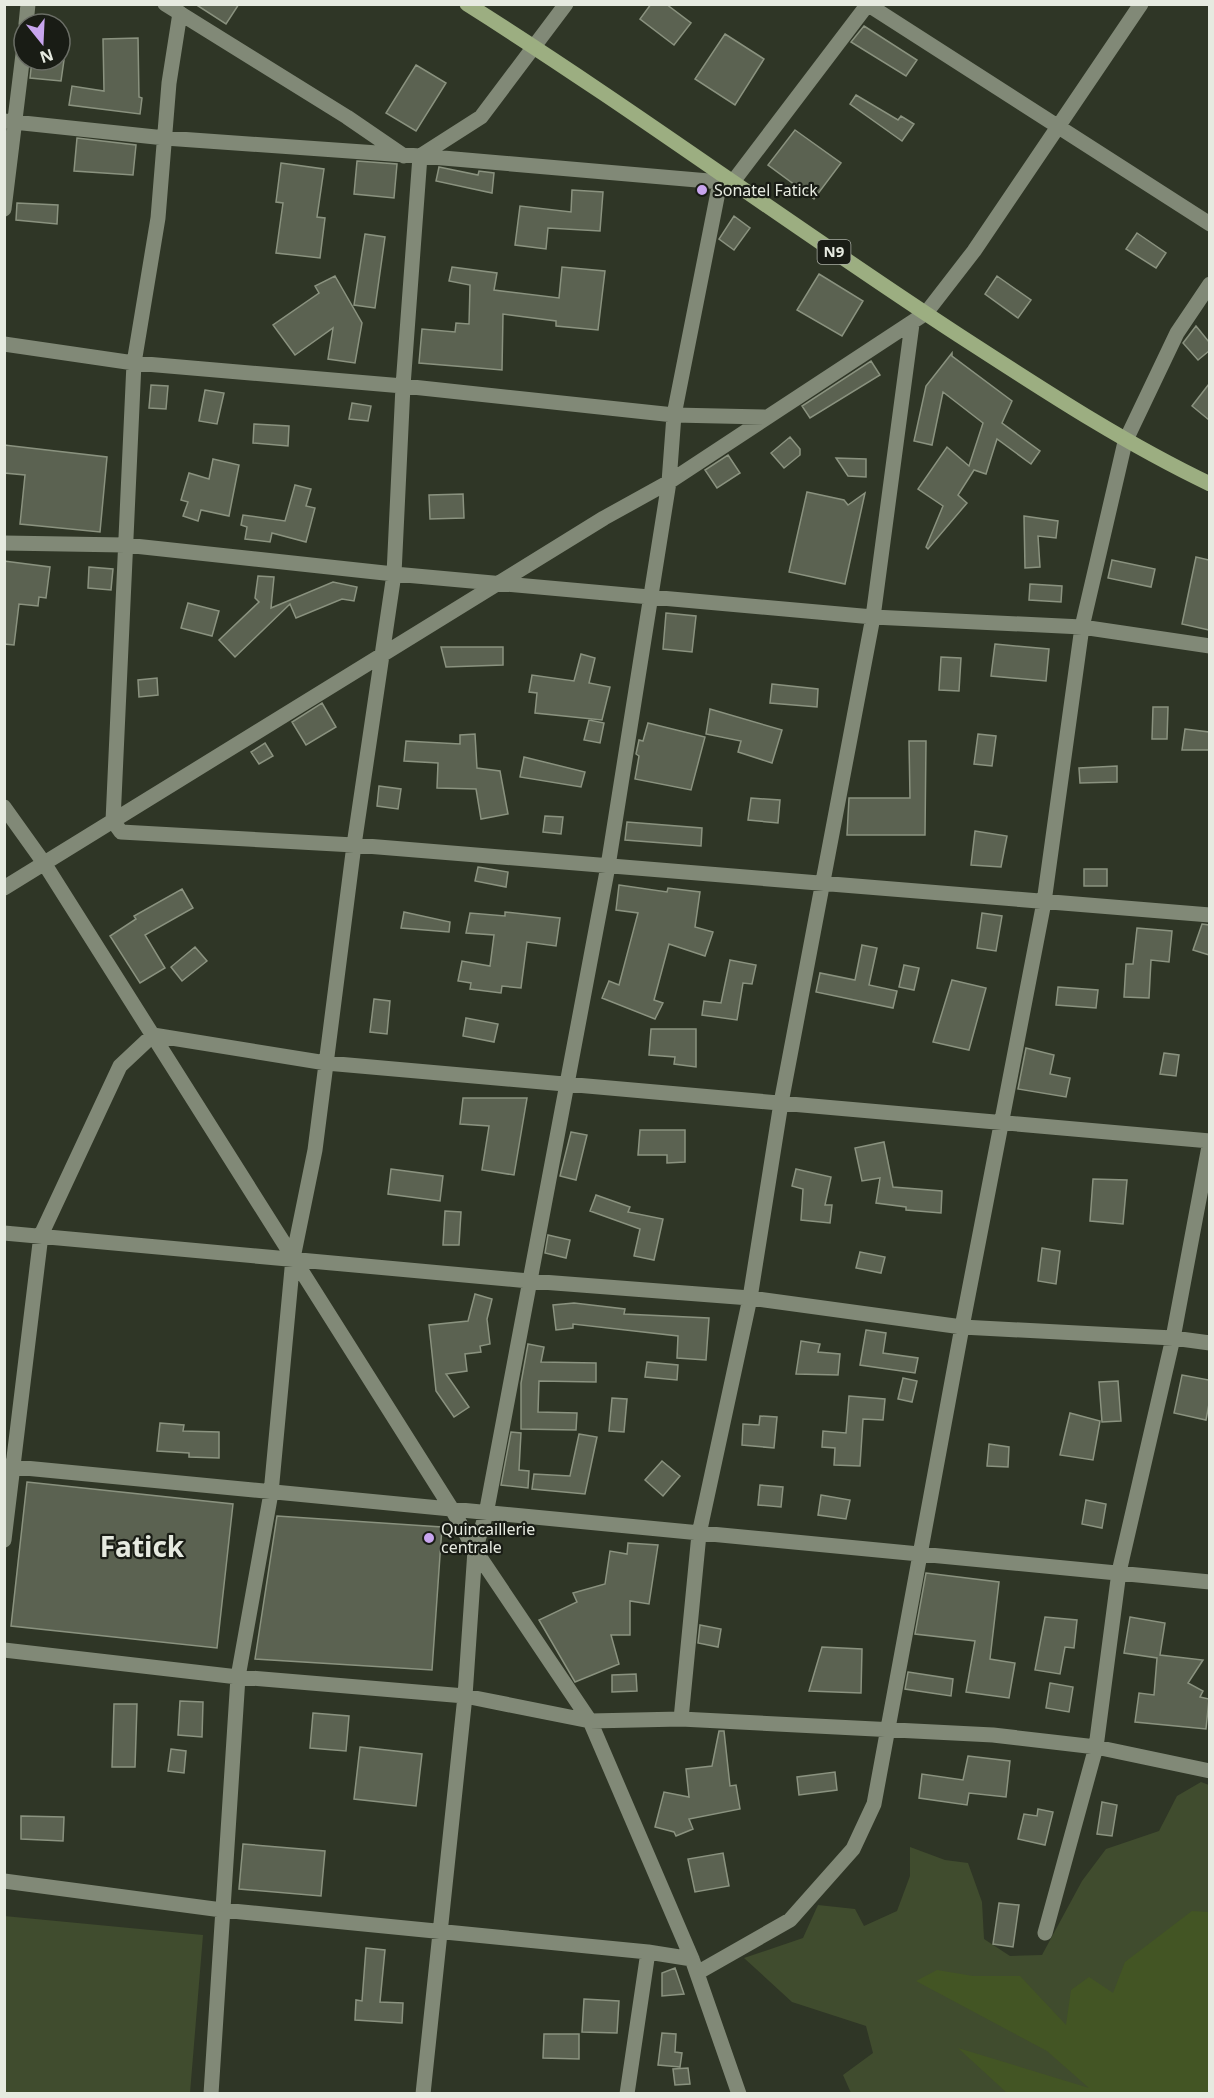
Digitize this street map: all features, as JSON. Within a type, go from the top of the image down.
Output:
[{"type":"main road","name":"N9","points":[[467,4],[536,48],[726,183],[926,314],[1125,442],[1209,484]]},
{"type":"street","points":[[165,4],[347,117],[404,156]]},
{"type":"street","points":[[420,156],[481,117],[536,48],[566,4]]},
{"type":"street","points":[[4,888],[604,518],[669,482],[764,417],[926,314],[974,250],[1141,4]]},
{"type":"street","points":[[423,2094],[465,1696],[475,1550],[486,1514],[608,866],[669,482],[674,416],[726,183],[867,5],[1209,224]]},
{"type":"street","points":[[180,13],[169,83],[158,218],[134,363],[113,821],[121,832],[354,845],[1209,915]]},
{"type":"street","points":[[4,208],[10,122],[19,72]]},
{"type":"street","points":[[10,122],[165,138],[420,156],[726,183]]},
{"type":"street","points":[[211,2094],[238,1677],[271,1493],[293,1258],[315,1150],[354,845],[394,574],[420,156]]},
{"type":"street","points":[[4,1881],[222,1910],[648,1952],[694,1966],[790,1920],[853,1849],[874,1804],[962,1327],[1003,1123],[1044,902],[1082,627],[1125,442],[1177,333],[1209,285]]},
{"type":"street","points":[[681,1719],[699,1534],[750,1298],[781,1103],[873,617],[912,324]]},
{"type":"street","points":[[4,344],[134,363],[404,386],[674,416],[764,417]]},
{"type":"street","points":[[4,543],[125,545],[394,574],[873,617],[1082,627],[1209,646]]},
{"type":"street","points":[[4,807],[44,863],[453,1511],[475,1550],[590,1721],[694,1966],[739,2094]]},
{"type":"street","points":[[153,1035],[327,1064],[1209,1141],[1173,1338],[1119,1572],[1096,1748],[1045,1933]]},
{"type":"street","points":[[4,1540],[9,1467],[41,1235],[120,1066],[153,1035]]},
{"type":"street","points":[[4,1233],[529,1281],[750,1298],[962,1327],[1173,1338],[1209,1343]]},
{"type":"street","points":[[9,1467],[453,1511],[1209,1581]]},
{"type":"street","points":[[4,1650],[238,1677],[465,1696],[590,1721],[681,1719],[993,1735],[1096,1748],[1209,1771]]},
{"type":"street","points":[[627,2094],[648,1952]]},
{"type":"shaded area","points":[[1201,1782],[1209,1785],[1209,2093],[851,2093],[843,2075],[873,2053],[866,2026],[792,2002],[744,1958],[803,1938],[818,1905],[855,1909],[864,1926],[897,1911],[910,1876],[910,1847],[945,1860],[968,1863],[982,1902],[984,1939],[1010,1956],[1042,1955],[1082,1881],[1106,1849],[1159,1831],[1177,1796]]},
{"type":"shaded area","points":[[1192,1911],[1209,1912],[1209,2093],[1007,2093],[958,2048],[1089,2088],[1047,2051],[916,1981],[937,1970],[973,1976],[1020,1976],[1066,2025],[1071,1990],[1089,1977],[1113,1993],[1125,1962]]},
{"type":"shaded area","points":[[4,1916],[203,1935],[190,2093],[5,2093]]},
{"type":"building","points":[[195,4],[239,4],[226,24]]},
{"type":"building","points":[[651,4],[666,4],[691,23],[674,45],[640,19]]},
{"type":"building","points":[[864,26],[917,60],[906,76],[851,42]]},
{"type":"building","points":[[725,34],[764,59],[735,105],[695,79]]},
{"type":"building","points":[[138,38],[139,97],[142,98],[140,114],[69,105],[72,86],[104,91],[103,39]]},
{"type":"building","points":[[416,65],[446,83],[416,131],[386,113]]},
{"type":"building","points":[[31,72],[62,72],[61,81],[30,78]]},
{"type":"building","points":[[856,95],[898,120],[901,116],[914,124],[902,141],[850,104]]},
{"type":"building","points":[[795,130],[841,163],[814,199],[768,165]]},
{"type":"building","points":[[77,138],[136,145],[133,175],[74,171]]},
{"type":"building","points":[[357,161],[397,164],[394,198],[354,194]]},
{"type":"building","points":[[281,163],[324,169],[317,217],[325,218],[320,258],[276,253],[283,203],[276,202]]},
{"type":"building","points":[[439,167],[478,175],[479,171],[494,173],[492,193],[436,181]]},
{"type":"building","points":[[572,190],[603,192],[600,231],[548,228],[546,249],[515,245],[520,206],[571,212]]},
{"type":"building","points":[[17,203],[58,205],[57,224],[16,220]]},
{"type":"building","points":[[734,216],[750,228],[734,250],[719,239]]},
{"type":"building","points":[[1137,233],[1166,253],[1156,268],[1126,249]]},
{"type":"building","points":[[365,234],[385,237],[375,308],[354,305]]},
{"type":"building","points":[[452,267],[497,273],[494,290],[559,298],[562,267],[605,271],[598,330],[556,326],[556,321],[503,314],[502,370],[419,363],[422,329],[455,332],[456,323],[469,324],[470,285],[449,281]]},
{"type":"building","points":[[819,274],[863,301],[842,336],[797,310]]},
{"type":"building","points":[[335,276],[362,323],[355,363],[328,359],[333,328],[295,355],[273,325],[319,293],[315,286]]},
{"type":"building","points":[[997,276],[1031,300],[1018,318],[985,294]]},
{"type":"building","points":[[1196,326],[1209,342],[1209,351],[1198,360],[1183,343]]},
{"type":"building","points":[[952,353],[952,356],[1012,401],[1002,423],[1040,451],[1031,464],[997,439],[986,474],[974,470],[958,495],[967,503],[928,549],[926,547],[943,506],[918,489],[947,447],[969,466],[983,423],[943,392],[932,445],[914,441],[926,386]]},
{"type":"building","points":[[871,361],[880,375],[810,418],[802,406]]},
{"type":"building","points":[[1209,384],[1209,420],[1192,406]]},
{"type":"building","points":[[151,385],[168,386],[166,409],[149,408]]},
{"type":"building","points":[[205,390],[224,393],[217,424],[199,421]]},
{"type":"building","points":[[352,403],[371,406],[368,421],[349,419]]},
{"type":"building","points":[[254,424],[289,426],[288,446],[253,443]]},
{"type":"building","points":[[790,437],[800,449],[800,455],[784,468],[771,453]]},
{"type":"building","points":[[4,445],[107,457],[100,532],[20,524],[25,475],[4,473]]},
{"type":"building","points":[[728,455],[740,473],[717,488],[705,470]]},
{"type":"building","points":[[836,458],[866,459],[866,477],[848,476]]},
{"type":"building","points":[[213,459],[239,465],[229,516],[201,510],[198,521],[183,516],[188,502],[181,500],[189,473],[209,479]]},
{"type":"building","points":[[295,485],[311,489],[306,506],[315,508],[306,542],[272,533],[270,542],[245,539],[247,527],[241,525],[243,515],[285,521]]},
{"type":"building","points":[[807,492],[844,500],[848,505],[865,493],[845,584],[789,572]]},
{"type":"building","points":[[463,494],[464,518],[430,519],[429,495]]},
{"type":"building","points":[[1024,516],[1058,521],[1056,538],[1038,536],[1040,567],[1025,568]]},
{"type":"building","points":[[1196,557],[1209,560],[1209,630],[1182,624]]},
{"type":"building","points":[[1112,560],[1155,569],[1151,587],[1108,578]]},
{"type":"building","points":[[4,561],[50,567],[46,598],[39,597],[38,606],[19,604],[14,645],[4,644]]},
{"type":"building","points":[[89,567],[113,569],[111,590],[88,588]]},
{"type":"building","points":[[258,576],[274,577],[271,608],[333,582],[357,587],[354,601],[342,599],[296,618],[290,604],[235,657],[219,640],[259,602],[255,598]]},
{"type":"building","points":[[1030,584],[1062,586],[1061,602],[1029,600]]},
{"type":"building","points":[[188,603],[219,611],[212,636],[181,628]]},
{"type":"building","points":[[666,613],[696,616],[692,652],[663,649]]},
{"type":"building","points":[[995,644],[1049,649],[1046,681],[991,676]]},
{"type":"building","points":[[441,647],[503,647],[503,665],[446,667]]},
{"type":"building","points":[[581,654],[595,658],[589,683],[610,687],[602,720],[535,713],[537,693],[529,692],[532,675],[574,681]]},
{"type":"building","points":[[941,657],[961,658],[959,691],[939,690]]},
{"type":"building","points":[[157,678],[158,695],[139,697],[138,680]]},
{"type":"building","points":[[772,684],[818,689],[817,707],[770,703]]},
{"type":"building","points":[[322,703],[336,727],[306,745],[292,722]]},
{"type":"building","points":[[1153,707],[1168,707],[1167,739],[1152,739]]},
{"type":"building","points":[[710,709],[782,730],[772,763],[738,752],[741,741],[706,734]]},
{"type":"building","points":[[589,720],[604,723],[600,743],[584,740]]},
{"type":"building","points":[[648,723],[705,737],[691,790],[635,779],[639,740],[643,741]]},
{"type":"building","points":[[1185,729],[1209,732],[1209,750],[1182,750]]},
{"type":"building","points":[[475,734],[477,768],[500,771],[508,814],[481,819],[476,789],[437,788],[438,763],[404,761],[406,741],[460,744],[460,735]]},
{"type":"building","points":[[978,734],[996,736],[992,766],[974,764]]},
{"type":"building","points":[[909,741],[926,741],[925,835],[847,835],[849,798],[910,798]]},
{"type":"building","points":[[265,743],[273,756],[259,764],[251,752]]},
{"type":"building","points":[[524,757],[585,772],[581,787],[520,777]]},
{"type":"building","points":[[1117,766],[1117,782],[1080,783],[1079,768]]},
{"type":"building","points":[[379,786],[401,789],[398,809],[377,806]]},
{"type":"building","points":[[751,798],[780,800],[778,823],[748,820]]},
{"type":"building","points":[[545,816],[563,817],[561,834],[543,832]]},
{"type":"building","points":[[627,822],[702,828],[701,846],[625,840]]},
{"type":"building","points":[[975,831],[1007,836],[1001,867],[971,865]]},
{"type":"building","points":[[478,867],[508,872],[506,887],[475,881]]},
{"type":"building","points":[[1084,869],[1107,869],[1107,886],[1084,886]]},
{"type":"building","points":[[619,885],[667,892],[668,888],[700,892],[695,927],[713,932],[705,956],[669,944],[654,1000],[663,1003],[655,1019],[602,998],[609,981],[619,985],[638,913],[616,910]]},
{"type":"building","points":[[182,889],[193,908],[145,935],[165,968],[140,983],[110,936],[136,919],[134,916]]},
{"type":"building","points":[[404,912],[450,922],[449,932],[401,928]]},
{"type":"building","points":[[505,912],[560,918],[556,946],[527,942],[521,988],[502,986],[501,993],[470,989],[471,983],[458,981],[462,961],[490,966],[494,935],[466,933],[470,913],[505,916]]},
{"type":"building","points":[[982,913],[1002,916],[996,951],[977,948]]},
{"type":"building","points":[[1202,924],[1209,925],[1209,955],[1193,950]]},
{"type":"building","points":[[1137,928],[1172,931],[1169,962],[1151,960],[1149,998],[1124,997],[1126,964],[1133,964]]},
{"type":"building","points":[[862,945],[877,948],[869,985],[897,991],[893,1008],[816,992],[820,973],[855,980]]},
{"type":"building","points":[[195,947],[207,961],[182,981],[171,967]]},
{"type":"building","points":[[730,960],[756,965],[752,984],[743,983],[737,1020],[702,1015],[704,1001],[721,1003]]},
{"type":"building","points":[[904,965],[919,968],[914,990],[899,987]]},
{"type":"building","points":[[952,980],[986,988],[969,1050],[933,1042]]},
{"type":"building","points":[[1058,987],[1098,990],[1096,1008],[1056,1005]]},
{"type":"building","points":[[374,999],[390,1001],[387,1034],[370,1032]]},
{"type":"building","points":[[466,1018],[498,1024],[494,1042],[463,1036]]},
{"type":"building","points":[[651,1029],[696,1029],[696,1067],[674,1064],[675,1057],[649,1055]]},
{"type":"building","points":[[1026,1048],[1054,1055],[1050,1074],[1070,1078],[1066,1097],[1018,1089]]},
{"type":"building","points":[[1164,1053],[1179,1055],[1176,1076],[1160,1074]]},
{"type":"building","points":[[463,1098],[527,1098],[514,1175],[482,1170],[489,1126],[460,1124]]},
{"type":"building","points":[[640,1130],[685,1130],[685,1162],[667,1163],[667,1155],[638,1155]]},
{"type":"building","points":[[571,1132],[587,1135],[576,1180],[560,1176]]},
{"type":"building","points":[[884,1142],[893,1187],[942,1191],[941,1213],[906,1210],[906,1207],[876,1203],[880,1178],[862,1181],[855,1148]]},
{"type":"building","points":[[391,1169],[443,1176],[440,1201],[388,1194]]},
{"type":"building","points":[[796,1169],[831,1177],[825,1205],[832,1205],[830,1223],[801,1220],[803,1189],[792,1186]]},
{"type":"building","points":[[1093,1179],[1127,1180],[1123,1224],[1090,1221]]},
{"type":"building","points":[[596,1195],[630,1207],[628,1212],[663,1219],[654,1260],[634,1256],[640,1229],[590,1211]]},
{"type":"building","points":[[445,1211],[461,1212],[459,1245],[443,1245]]},
{"type":"building","points":[[548,1235],[570,1240],[566,1258],[545,1253]]},
{"type":"building","points":[[1042,1248],[1060,1251],[1056,1284],[1038,1281]]},
{"type":"building","points":[[860,1252],[885,1257],[881,1273],[856,1268]]},
{"type":"building","points":[[475,1294],[492,1299],[487,1319],[490,1344],[480,1346],[481,1352],[465,1354],[467,1371],[446,1374],[469,1407],[454,1417],[436,1391],[429,1325],[468,1321]]},
{"type":"building","points":[[574,1303],[625,1309],[624,1314],[709,1318],[706,1360],[677,1358],[678,1336],[573,1324],[573,1328],[556,1330],[553,1305]]},
{"type":"building","points":[[866,1330],[886,1333],[883,1353],[918,1358],[915,1373],[860,1365]]},
{"type":"building","points":[[801,1341],[820,1344],[818,1352],[840,1354],[838,1375],[796,1374]]},
{"type":"building","points":[[528,1344],[544,1347],[541,1362],[596,1363],[596,1382],[539,1381],[538,1412],[577,1413],[576,1430],[521,1429],[521,1383]]},
{"type":"building","points":[[647,1362],[678,1365],[677,1380],[645,1377]]},
{"type":"building","points":[[1182,1375],[1209,1380],[1206,1420],[1174,1413]]},
{"type":"building","points":[[903,1378],[917,1381],[912,1402],[898,1399]]},
{"type":"building","points":[[1118,1381],[1121,1421],[1102,1422],[1099,1382]]},
{"type":"building","points":[[849,1396],[885,1399],[883,1420],[863,1419],[860,1466],[834,1465],[835,1448],[822,1447],[823,1431],[846,1433]]},
{"type":"building","points":[[612,1398],[627,1399],[624,1432],[609,1431]]},
{"type":"building","points":[[1070,1413],[1100,1421],[1093,1460],[1060,1455]]},
{"type":"building","points":[[760,1416],[777,1417],[774,1448],[742,1445],[743,1424],[759,1425]]},
{"type":"building","points":[[160,1423],[184,1425],[183,1431],[219,1432],[219,1458],[189,1457],[189,1453],[157,1451]]},
{"type":"building","points":[[511,1432],[521,1433],[519,1470],[529,1471],[528,1488],[501,1485]]},
{"type":"building","points":[[579,1434],[597,1437],[585,1494],[532,1489],[534,1474],[570,1476]]},
{"type":"building","points":[[989,1444],[1009,1447],[1008,1467],[987,1466]]},
{"type":"building","points":[[662,1461],[680,1476],[663,1496],[645,1480]]},
{"type":"building","points":[[27,1482],[233,1504],[217,1648],[11,1626]]},
{"type":"building","points":[[760,1485],[783,1487],[781,1507],[758,1505]]},
{"type":"building","points":[[821,1495],[850,1500],[846,1519],[818,1515]]},
{"type":"building","points":[[1086,1500],[1106,1504],[1102,1528],[1082,1524]]},
{"type":"building","points":[[277,1516],[442,1527],[432,1670],[255,1659]]},
{"type":"building","points":[[628,1543],[658,1545],[649,1604],[630,1601],[630,1635],[611,1635],[619,1664],[575,1682],[539,1620],[577,1602],[573,1593],[605,1584],[610,1551],[627,1554]]},
{"type":"building","points":[[926,1573],[999,1582],[990,1659],[1015,1663],[1009,1698],[966,1692],[975,1641],[915,1634]]},
{"type":"building","points":[[1045,1617],[1077,1620],[1074,1648],[1065,1647],[1060,1674],[1035,1670]]},
{"type":"building","points":[[1130,1617],[1165,1623],[1160,1655],[1203,1660],[1188,1683],[1203,1691],[1200,1697],[1209,1699],[1206,1729],[1135,1722],[1139,1693],[1154,1695],[1157,1658],[1124,1653]]},
{"type":"building","points":[[700,1625],[721,1629],[718,1647],[698,1643]]},
{"type":"building","points":[[822,1647],[862,1649],[861,1693],[809,1691]]},
{"type":"building","points":[[908,1672],[953,1679],[951,1696],[905,1689]]},
{"type":"building","points":[[636,1674],[637,1691],[612,1692],[612,1675]]},
{"type":"building","points":[[1050,1683],[1073,1687],[1069,1712],[1046,1708]]},
{"type":"building","points":[[180,1701],[203,1702],[202,1737],[178,1735]]},
{"type":"building","points":[[114,1704],[137,1704],[135,1767],[112,1767]]},
{"type":"building","points":[[313,1713],[349,1716],[346,1751],[310,1748]]},
{"type":"building","points":[[719,1731],[724,1731],[730,1786],[736,1785],[740,1809],[689,1819],[693,1829],[676,1836],[674,1832],[655,1827],[664,1792],[689,1797],[686,1769],[712,1766]]},
{"type":"building","points":[[360,1747],[422,1754],[416,1806],[354,1799]]},
{"type":"building","points":[[171,1749],[186,1751],[184,1773],[168,1771]]},
{"type":"building","points":[[968,1756],[1010,1761],[1006,1797],[969,1793],[967,1805],[919,1798],[922,1774],[963,1780]]},
{"type":"building","points":[[835,1772],[837,1790],[799,1795],[797,1777]]},
{"type":"building","points":[[1102,1802],[1117,1805],[1112,1836],[1097,1834]]},
{"type":"building","points":[[1038,1809],[1053,1812],[1045,1845],[1018,1839],[1024,1814],[1037,1816]]},
{"type":"building","points":[[21,1816],[64,1817],[63,1841],[21,1839]]},
{"type":"building","points":[[243,1844],[325,1851],[321,1896],[239,1889]]},
{"type":"building","points":[[723,1853],[729,1886],[695,1892],[688,1859]]},
{"type":"building","points":[[999,1903],[1019,1905],[1013,1947],[993,1944]]},
{"type":"building","points":[[366,1948],[385,1950],[380,2002],[403,2003],[402,2023],[355,2020],[356,2000],[362,2001]]},
{"type":"building","points":[[675,1968],[684,1994],[662,1996],[662,1973]]},
{"type":"building","points":[[584,1999],[619,2001],[617,2033],[582,2032]]},
{"type":"building","points":[[662,2033],[676,2034],[675,2052],[682,2053],[680,2067],[658,2065]]},
{"type":"building","points":[[544,2034],[579,2034],[579,2059],[543,2058]]},
{"type":"building","points":[[688,2068],[690,2084],[675,2085],[673,2069]]},
{"type":"place","name":"Sonatel Fatick","points":[[702,190]]},
{"type":"place","name":"Quincaillerie centrale","points":[[429,1538]]},
{"type":"district","name":"Fatick","points":[[142,1547]]}]
